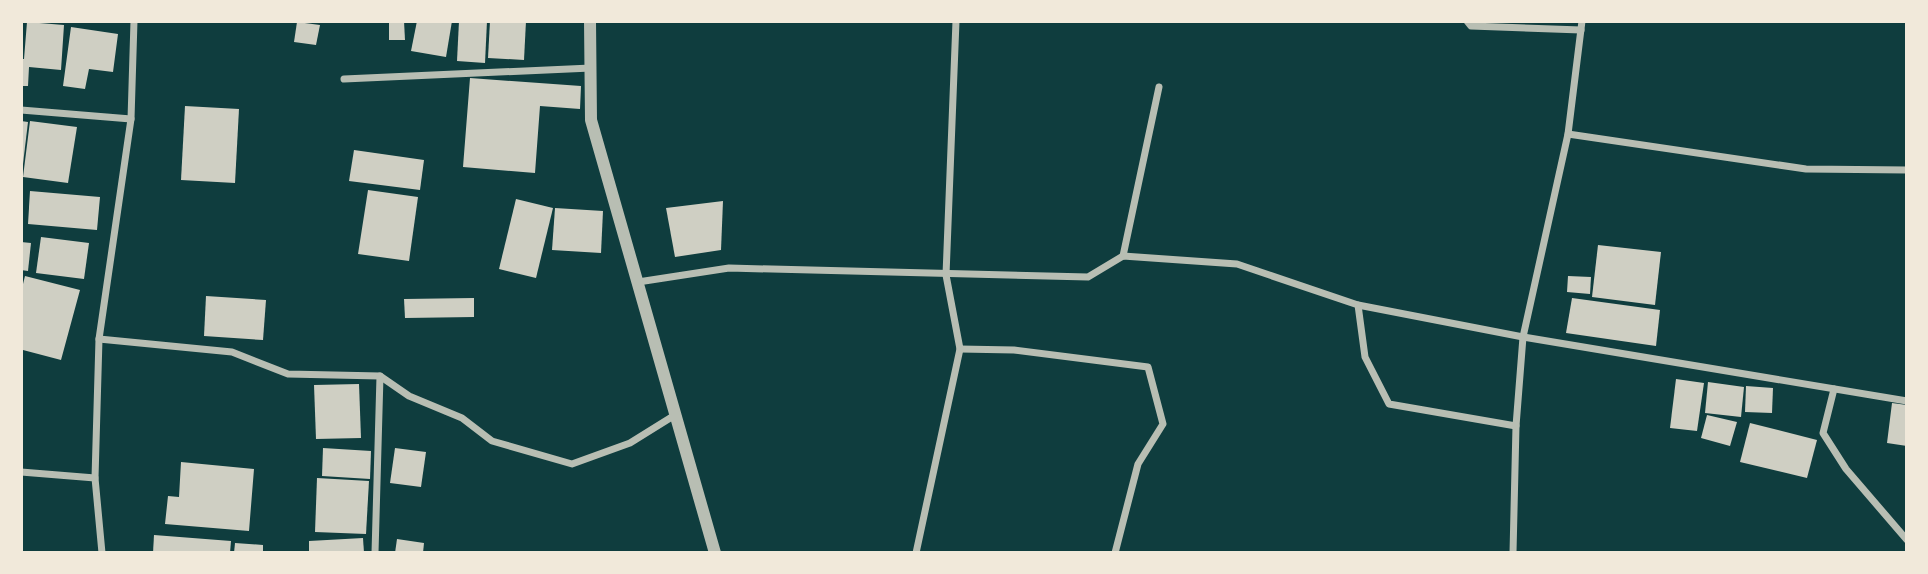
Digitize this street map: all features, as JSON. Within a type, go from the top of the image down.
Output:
[{"type":"street","points":[[103,553],[95,478],[99,339],[131,120],[134,21]]},
{"type":"street","points":[[590,21],[591,120],[715,553]]},
{"type":"street","points":[[916,553],[960,349],[946,275],[956,21]]},
{"type":"street","points":[[1467,21],[1471,26],[1581,30]]},
{"type":"street","points":[[1513,553],[1516,426],[1523,337],[1567,134],[1583,21]]},
{"type":"street","points":[[344,79],[591,68]]},
{"type":"street","points":[[1123,256],[1159,88]]},
{"type":"street","points":[[21,110],[131,120]]},
{"type":"street","points":[[1567,134],[1806,169],[1907,170]]},
{"type":"street","points":[[638,282],[729,268],[1088,277],[1123,256],[1237,264],[1358,305],[1523,337],[1907,401]]},
{"type":"street","points":[[1358,305],[1365,356],[1389,404],[1516,426]]},
{"type":"street","points":[[99,339],[232,352],[288,374],[380,376],[409,396],[462,418],[492,441],[572,464],[630,443],[675,415]]},
{"type":"street","points":[[960,349],[1014,350],[1148,367],[1163,424],[1138,464],[1115,553]]},
{"type":"street","points":[[376,553],[380,376]]},
{"type":"street","points":[[1833,389],[1823,433],[1846,469],[1907,540]]},
{"type":"street","points":[[21,472],[95,478]]},
{"type":"building","points":[[389,21],[404,21],[405,40],[389,40]]},
{"type":"building","points":[[417,21],[452,21],[446,57],[411,51]]},
{"type":"building","points":[[459,21],[487,21],[485,63],[457,61]]},
{"type":"building","points":[[490,21],[526,21],[524,60],[488,58]]},
{"type":"building","points":[[27,22],[64,25],[61,70],[29,67],[28,86],[21,86],[21,59],[24,59]]},
{"type":"building","points":[[297,22],[320,25],[316,45],[294,42]]},
{"type":"building","points":[[71,27],[118,34],[113,72],[89,69],[85,89],[63,86]]},
{"type":"building","points":[[470,78],[581,86],[580,109],[540,106],[535,173],[463,167]]},
{"type":"building","points":[[185,106],[239,109],[235,183],[181,180]]},
{"type":"building","points":[[21,121],[28,122],[23,164],[21,163]]},
{"type":"building","points":[[30,121],[77,127],[68,183],[23,177]]},
{"type":"building","points":[[354,150],[424,160],[420,190],[349,181]]},
{"type":"building","points":[[368,190],[418,197],[409,261],[358,254]]},
{"type":"building","points":[[30,191],[100,197],[97,230],[28,224]]},
{"type":"building","points":[[516,199],[553,208],[536,278],[499,269]]},
{"type":"building","points":[[723,201],[721,250],[675,257],[666,208]]},
{"type":"building","points":[[555,208],[603,211],[601,253],[552,250]]},
{"type":"building","points":[[41,237],[89,243],[84,279],[36,273]]},
{"type":"building","points":[[21,242],[31,243],[28,271],[21,270]]},
{"type":"building","points":[[1598,245],[1661,252],[1655,305],[1592,297]]},
{"type":"building","points":[[25,276],[80,290],[61,360],[23,350],[21,355],[21,292]]},
{"type":"building","points":[[1568,276],[1591,277],[1590,294],[1567,292]]},
{"type":"building","points":[[206,296],[266,300],[263,340],[204,336]]},
{"type":"building","points":[[474,298],[474,317],[405,318],[404,299]]},
{"type":"building","points":[[1572,298],[1660,310],[1656,346],[1566,333]]},
{"type":"building","points":[[1676,379],[1704,383],[1697,431],[1670,428]]},
{"type":"building","points":[[1708,382],[1744,387],[1741,417],[1705,413]]},
{"type":"building","points":[[359,384],[361,438],[316,439],[314,385]]},
{"type":"building","points":[[1746,386],[1773,388],[1772,413],[1745,412]]},
{"type":"building","points":[[1892,403],[1907,405],[1907,446],[1887,443]]},
{"type":"building","points":[[1707,415],[1737,422],[1730,446],[1701,438]]},
{"type":"building","points":[[1750,423],[1817,440],[1807,478],[1740,462]]},
{"type":"building","points":[[323,448],[371,451],[370,479],[322,476]]},
{"type":"building","points":[[395,448],[426,452],[421,487],[390,483]]},
{"type":"building","points":[[181,462],[254,469],[249,531],[165,524],[168,496],[179,497]]},
{"type":"building","points":[[317,478],[369,481],[366,534],[315,532]]},
{"type":"building","points":[[154,535],[231,541],[230,553],[153,553]]},
{"type":"building","points":[[363,538],[364,553],[309,553],[309,541]]},
{"type":"building","points":[[397,539],[424,543],[423,553],[395,553]]},
{"type":"building","points":[[235,543],[263,545],[263,553],[234,553]]}]
